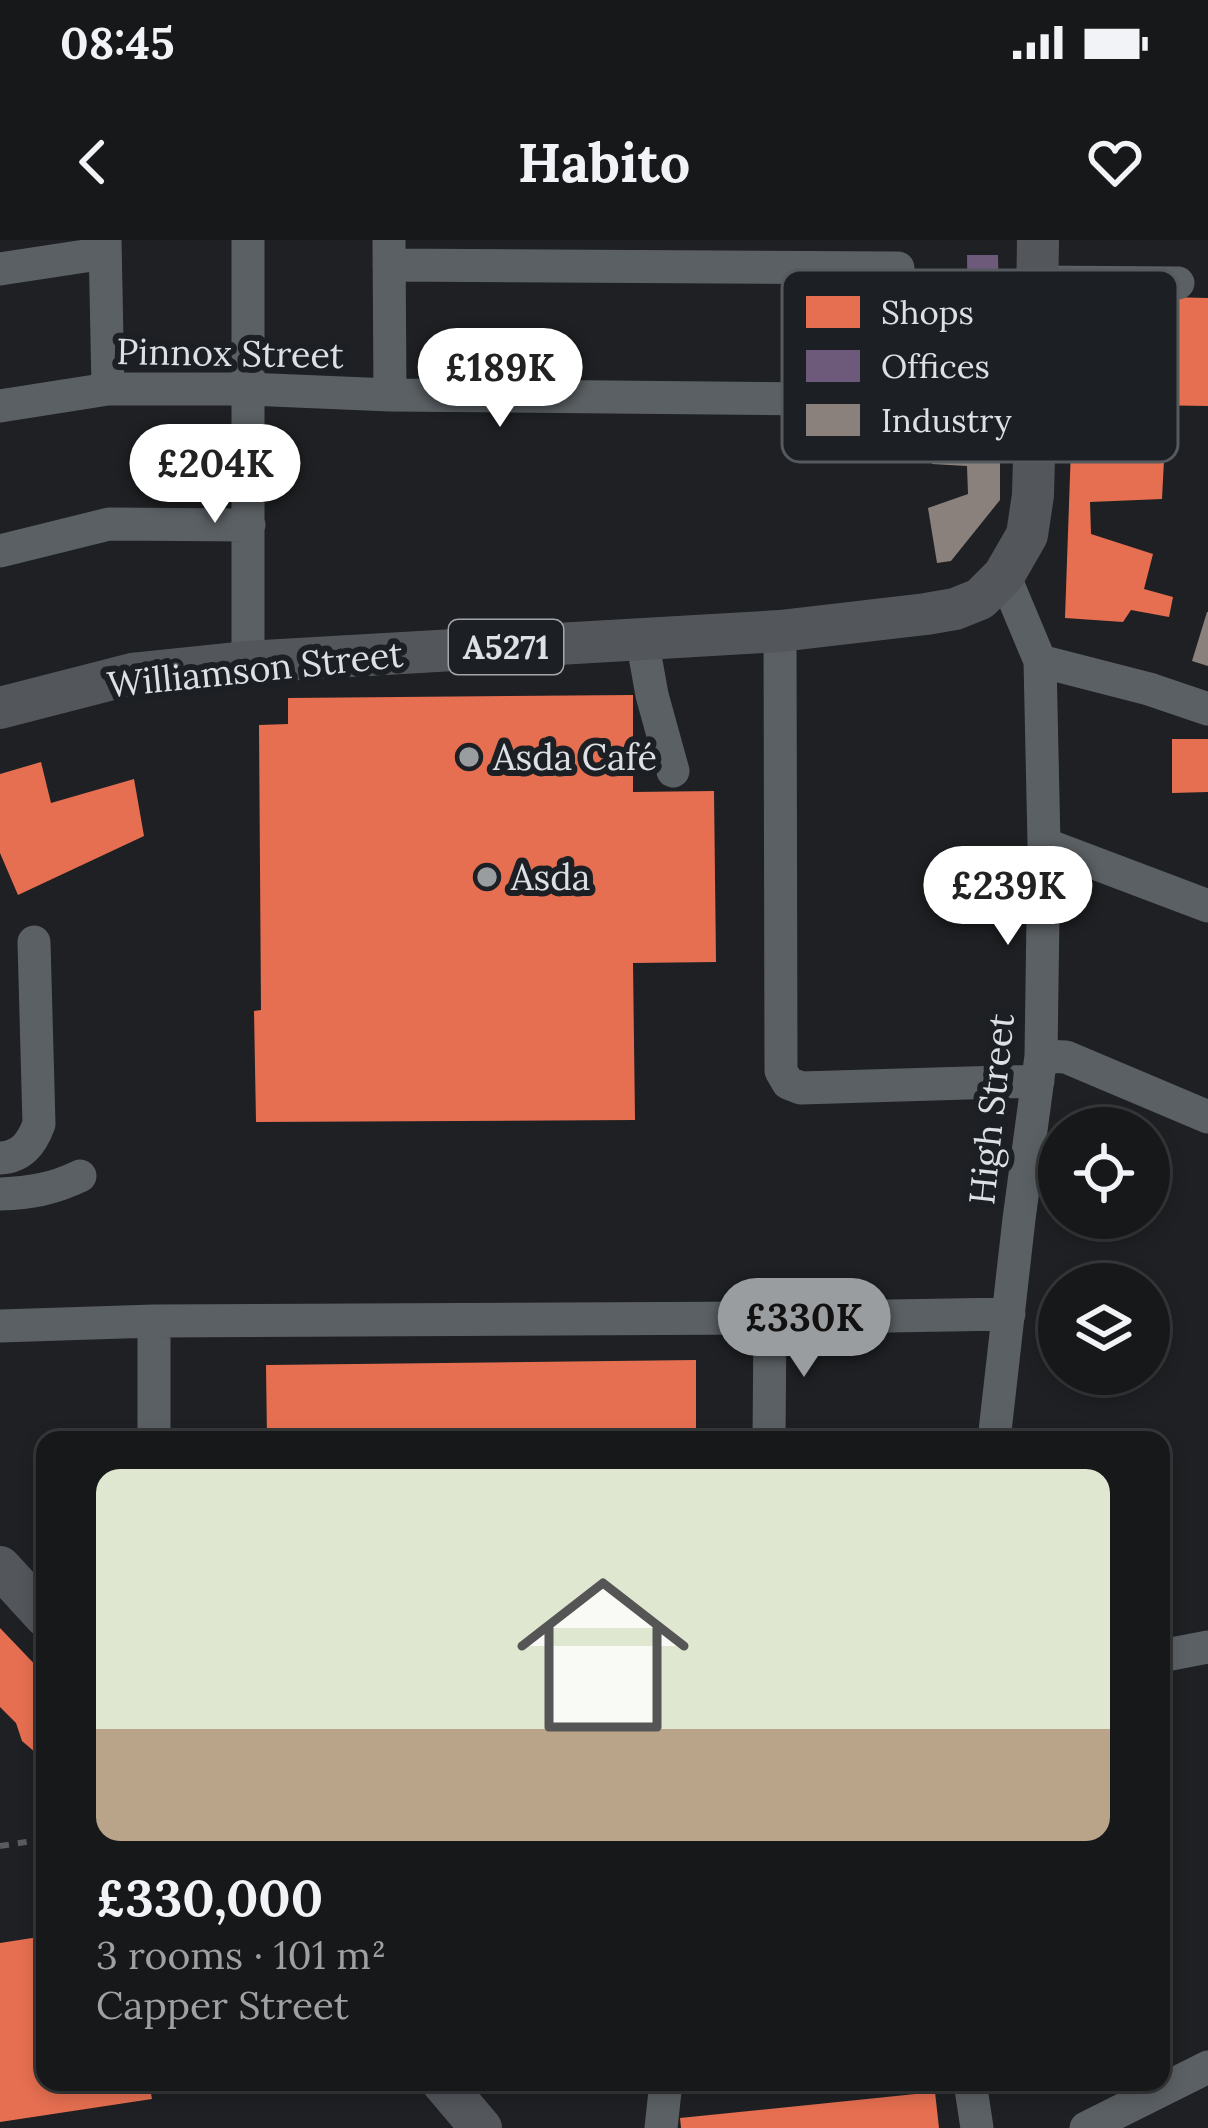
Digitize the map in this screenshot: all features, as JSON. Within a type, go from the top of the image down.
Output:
[{"type":"main road","name":"A5271","points":[[1004,575],[1028,535],[1033,495],[1029,462]]},
{"type":"main road","name":"Williamson Street","points":[[0,708],[132,674],[248,662],[780,632],[955,609],[980,598],[1004,575]]},
{"type":"main road","points":[[0,1567],[36,1606]]},
{"type":"main road","points":[[450,2091],[481,2128]]},
{"type":"street","points":[[248,240],[248,662]]},
{"type":"street","points":[[0,269],[105,247],[109,389]]},
{"type":"street","points":[[390,395],[389,253],[898,270]]},
{"type":"street","points":[[1038,261],[1095,270]]},
{"type":"street","name":"Pinnox Street","points":[[0,406],[109,389],[782,397]]},
{"type":"street","points":[[0,551],[109,524],[249,525]]},
{"type":"street","name":"High Street","points":[[995,1431],[1040,1069],[1044,844],[1040,661],[1004,575]]},
{"type":"street","points":[[780,632],[781,1071],[788,1083],[800,1088],[1040,1069],[1066,1057],[1208,1117]]},
{"type":"street","points":[[642,640],[673,771]]},
{"type":"street","points":[[1040,661],[1208,709]]},
{"type":"street","points":[[1044,844],[1208,906]]},
{"type":"street","points":[[0,1158],[14,1158],[33,1142],[39,1124],[34,942]]},
{"type":"street","points":[[0,1176],[60,1168],[80,1176],[57,1187],[0,1194]]},
{"type":"street","points":[[0,1326],[1009,1314]]},
{"type":"street","points":[[769,1431],[770,1318]]},
{"type":"street","points":[[154,1321],[154,1431]]},
{"type":"street","points":[[1170,1654],[1208,1647]]},
{"type":"street","points":[[1170,2086],[1208,2067]]},
{"type":"street","points":[[661,2128],[665,2091]]},
{"type":"street","points":[[971,2091],[977,2128]]},
{"type":"street","points":[[1086,2128],[1160,2091]]},
{"type":"path","points":[[0,1846],[36,1840]]},
{"type":"building: Shops","points":[[1178,297],[1208,298],[1208,406],[1178,406]]},
{"type":"building: Shops","points":[[1071,462],[1164,462],[1162,499],[1090,502],[1091,534],[1153,554],[1144,589],[1173,597],[1169,617],[1131,610],[1123,622],[1065,618]]},
{"type":"building: Shops","name":"Asda","points":[[633,695],[633,792],[714,791],[716,962],[633,963],[635,1120],[256,1122],[254,1011],[261,1010],[259,725],[288,724],[288,698]]},
{"type":"building: Shops","points":[[1172,739],[1208,739],[1208,792],[1172,793]]},
{"type":"building: Shops","points":[[41,762],[51,803],[134,779],[144,836],[18,895],[0,853],[0,774]]},
{"type":"building: Shops","points":[[696,1360],[696,1431],[267,1431],[266,1365]]},
{"type":"building: Shops","points":[[0,1628],[36,1666],[36,1753],[22,1741],[16,1723],[0,1707]]},
{"type":"building: Shops","points":[[36,1937],[36,2091],[151,2091],[152,2099],[0,2122],[0,1943]]},
{"type":"building: Shops","points":[[935,2092],[939,2128],[681,2128],[680,2118]]},
{"type":"building: Offices","points":[[967,255],[998,255],[998,270],[967,270]]},
{"type":"building: Industry","points":[[1000,462],[1000,500],[951,561],[937,563],[928,508],[968,494],[967,466],[932,464]]},
{"type":"building: Industry","points":[[1208,612],[1208,666],[1192,661]]},
{"type":"place","name":"Asda Café","points":[[469,757]]},
{"type":"place","name":"Asda","points":[[487,877]]}]
